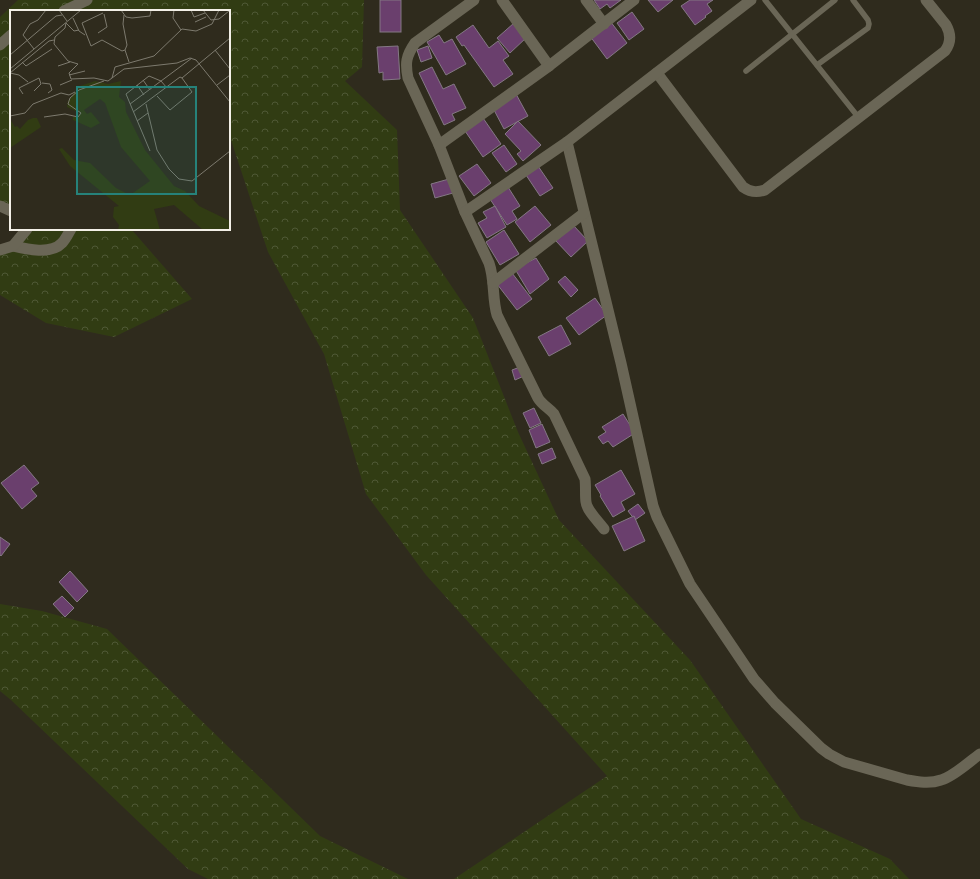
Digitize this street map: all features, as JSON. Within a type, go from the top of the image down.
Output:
[{"type":"street","points":[[66,10],[87,0]]},
{"type":"street","points":[[474,0],[415,43],[409,51],[406,60],[408,78],[438,145],[465,212],[490,263],[494,304],[497,315],[538,398],[554,414],[584,476],[586,502],[588,508],[604,529]]},
{"type":"street","points":[[502,0],[549,66]]},
{"type":"street","points":[[586,0],[604,24]]},
{"type":"street","points":[[438,145],[549,66],[634,0]]},
{"type":"street","points":[[657,73],[743,187],[751,192],[765,190],[945,51],[950,38],[948,29],[926,0]]},
{"type":"street","points":[[465,212],[567,142],[657,73],[743,2]]},
{"type":"street","points":[[0,37],[10,32]]},
{"type":"street","points":[[0,45],[10,36]]},
{"type":"street","points":[[567,142],[621,363],[653,506],[690,584],[754,678],[775,703],[829,754],[844,762],[918,782],[940,781],[948,778],[980,754]]},
{"type":"street","points":[[0,206],[10,211]]},
{"type":"street","points":[[493,283],[584,213]]},
{"type":"street","points":[[0,250],[12,246],[26,230]]},
{"type":"street","points":[[12,246],[30,250],[54,248],[62,243],[70,230]]},
{"type":"lane","points":[[765,0],[859,118]]},
{"type":"lane","points":[[746,71],[835,0]]},
{"type":"lane","points":[[817,65],[868,28],[868,20],[853,0]]},
{"type":"green space","points":[[18,0],[364,0],[362,67],[345,81],[397,130],[400,210],[473,318],[518,432],[559,520],[690,660],[801,819],[890,859],[909,879],[454,879],[607,776],[426,575],[366,494],[324,354],[268,252],[230,137],[230,10],[10,10],[10,212],[0,210],[0,17]]},
{"type":"green space","points":[[26,230],[132,230],[192,299],[114,337],[46,323],[0,295],[0,250]]},
{"type":"green space","points":[[0,604],[42,611],[107,629],[320,836],[408,879],[208,879],[188,869],[0,691]]},
{"type":"building","points":[[380,0],[401,0],[401,32],[380,32]]},
{"type":"building","points":[[594,0],[621,0],[610,8],[607,4],[600,9]]},
{"type":"building","points":[[648,0],[673,0],[658,12]]},
{"type":"building","points":[[690,0],[713,0],[707,4],[712,11],[695,25],[681,6]]},
{"type":"building","points":[[632,12],[644,29],[629,40],[617,23]]},
{"type":"building","points":[[610,21],[627,43],[607,59],[590,36]]},
{"type":"building","points":[[514,23],[527,37],[510,53],[497,38]]},
{"type":"building","points":[[473,25],[489,48],[498,41],[509,56],[503,60],[513,74],[494,87],[464,45],[462,46],[456,37]]},
{"type":"building","points":[[439,35],[444,43],[452,39],[466,64],[446,75],[427,42]]},
{"type":"building","points":[[398,46],[400,79],[383,80],[383,72],[379,73],[377,47]]},
{"type":"building","points":[[428,46],[432,58],[421,62],[417,50]]},
{"type":"building","points":[[432,67],[443,89],[454,84],[466,108],[452,114],[455,120],[444,125],[419,73]]},
{"type":"building","points":[[516,94],[528,116],[504,129],[494,110]]},
{"type":"building","points":[[483,118],[501,144],[483,157],[465,131]]},
{"type":"building","points":[[518,121],[541,145],[523,161],[517,154],[521,151],[505,134]]},
{"type":"building","points":[[504,145],[517,164],[506,172],[492,153]]},
{"type":"building","points":[[477,164],[491,183],[474,196],[459,176]]},
{"type":"building","points":[[538,166],[553,188],[540,196],[526,175]]},
{"type":"building","points":[[449,179],[453,193],[435,198],[431,184]]},
{"type":"building","points":[[508,187],[520,206],[512,211],[517,219],[507,225],[490,199]]},
{"type":"building","points":[[495,206],[506,227],[487,238],[478,223],[487,218],[483,212]]},
{"type":"building","points":[[535,206],[551,225],[530,242],[515,222]]},
{"type":"building","points":[[573,225],[588,241],[571,257],[556,241]]},
{"type":"building","points":[[504,230],[519,254],[500,265],[486,242]]},
{"type":"building","points":[[536,258],[549,279],[530,294],[515,269]]},
{"type":"building","points":[[512,273],[532,299],[517,310],[497,284]]},
{"type":"building","points":[[565,276],[578,290],[571,297],[558,282]]},
{"type":"building","points":[[595,298],[607,315],[579,335],[566,318]]},
{"type":"building","points":[[561,325],[571,344],[549,356],[538,337]]},
{"type":"building","points":[[520,367],[524,376],[515,380],[512,370]]},
{"type":"building","points":[[534,408],[541,423],[530,428],[523,413]]},
{"type":"building","points":[[623,414],[635,433],[613,447],[608,441],[603,444],[598,437],[606,432],[602,427]]},
{"type":"building","points":[[542,424],[550,442],[536,448],[529,430]]},
{"type":"building","points":[[552,448],[556,458],[542,464],[538,454]]},
{"type":"building","points":[[24,465],[39,483],[31,489],[37,496],[22,509],[1,483]]},
{"type":"building","points":[[621,470],[635,494],[621,502],[625,510],[613,517],[595,485]]},
{"type":"building","points":[[638,504],[645,513],[635,520],[628,511]]},
{"type":"building","points":[[634,516],[645,541],[624,551],[612,526]]},
{"type":"building","points":[[0,537],[10,544],[1,556],[0,555]]},
{"type":"building","points":[[70,571],[88,591],[77,602],[59,582]]},
{"type":"building","points":[[62,596],[74,608],[65,617],[53,604]]}]
